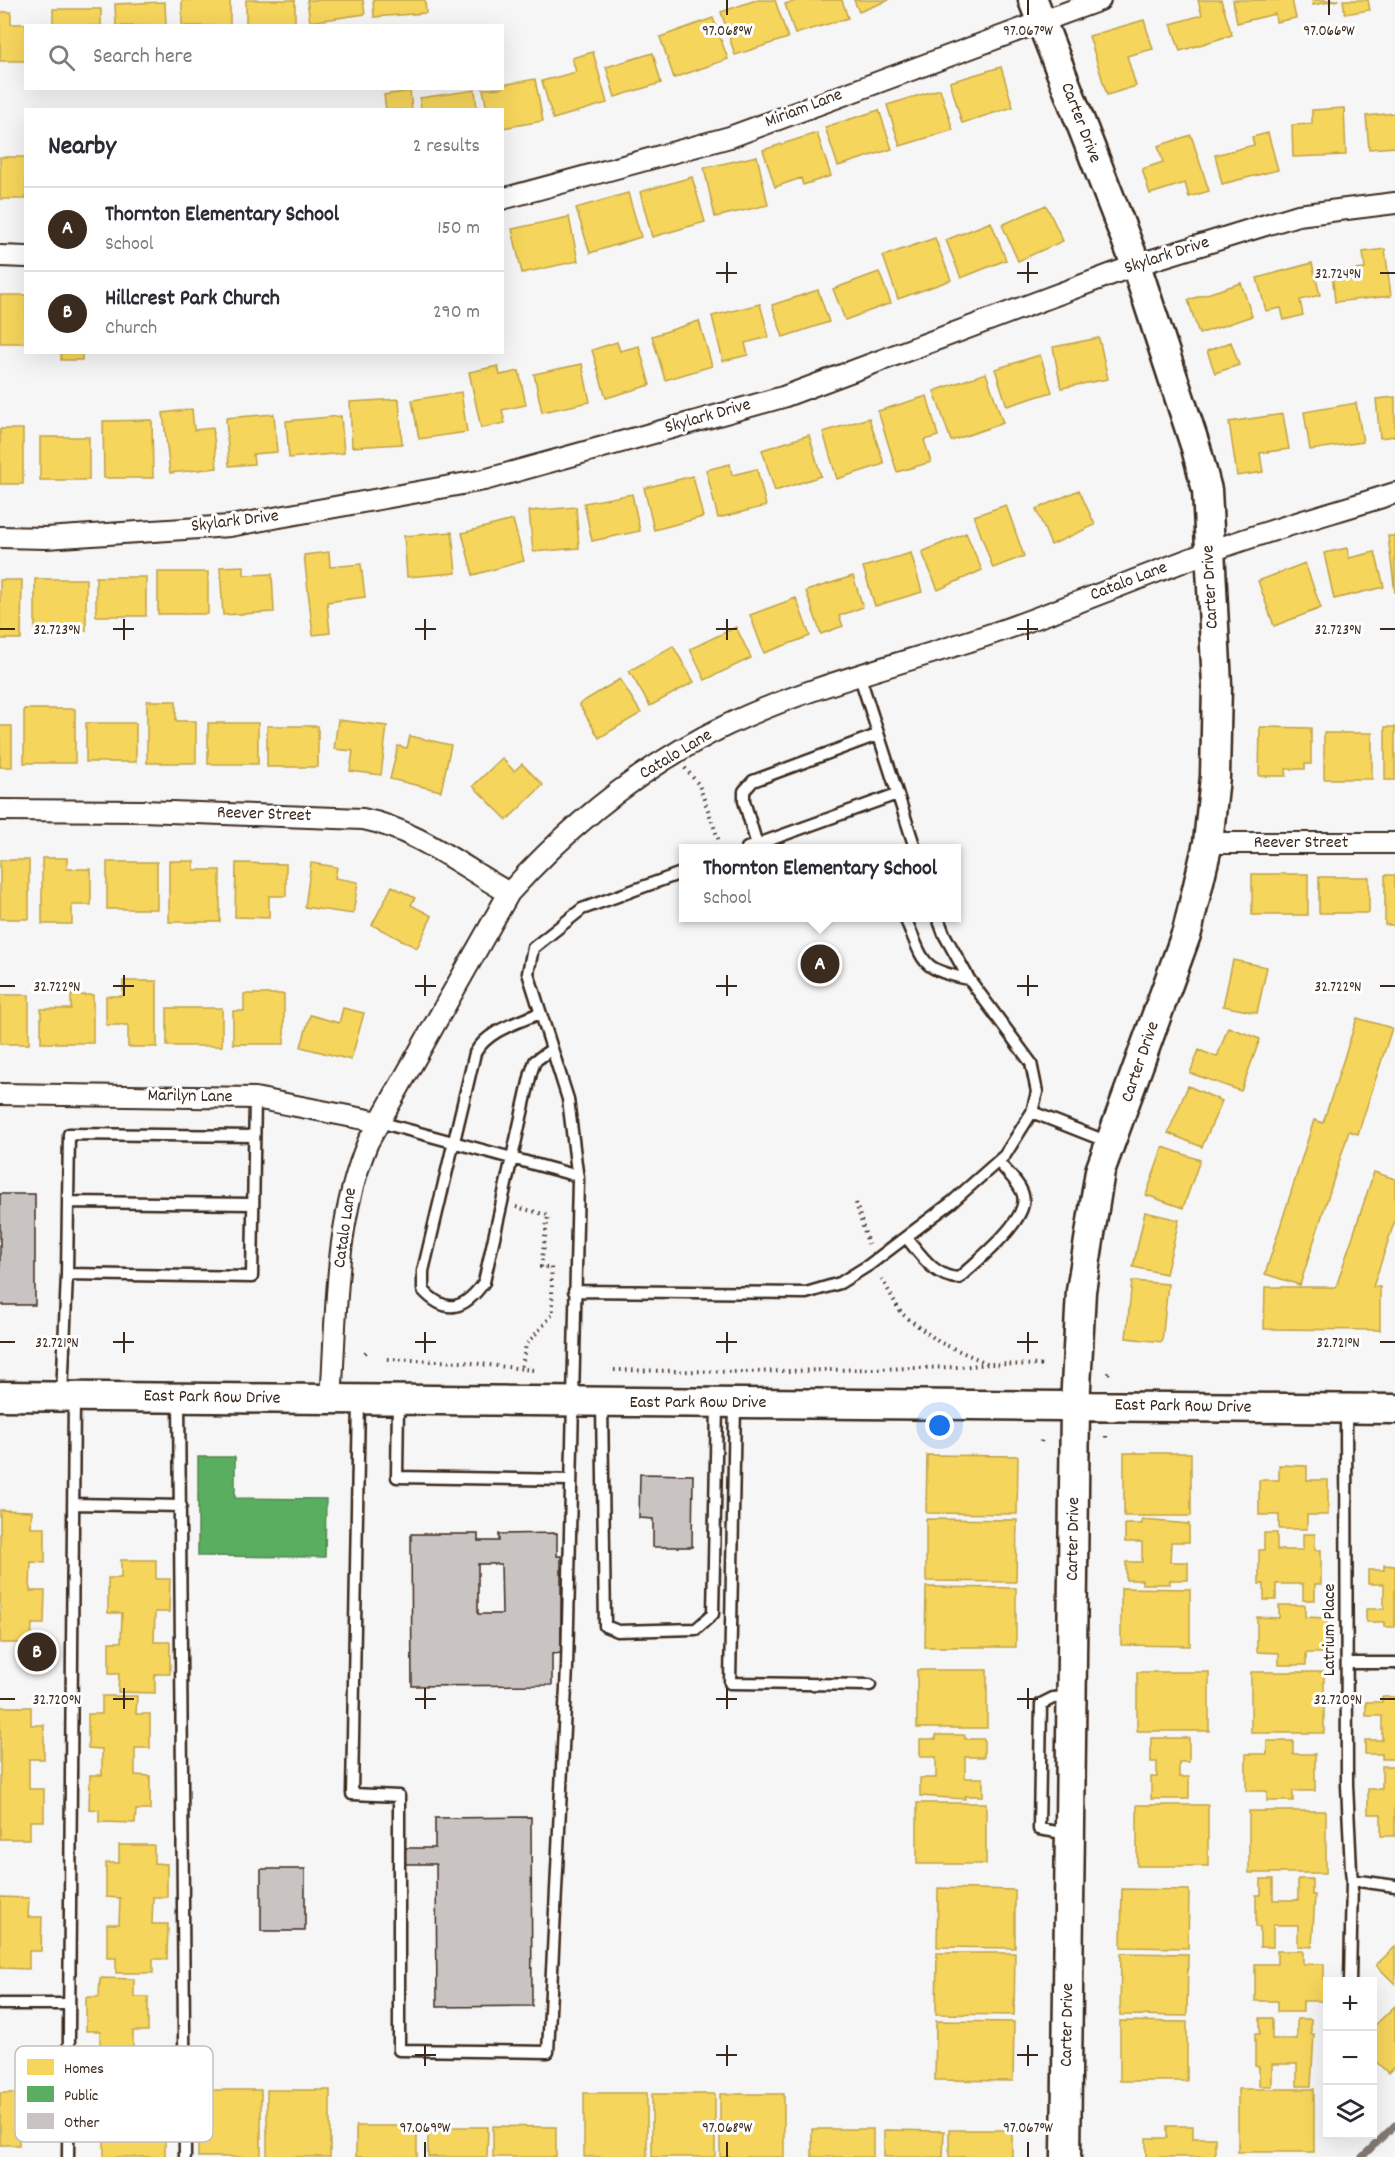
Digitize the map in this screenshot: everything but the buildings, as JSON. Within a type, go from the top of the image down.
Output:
[{"type":"street","name":"Miriam Lane","points":[[504,198],[730,137],[1036,10],[1100,0]]},
{"type":"street","name":"Carter Drive","points":[[1036,10],[1136,265],[1196,448],[1207,490],[1217,685],[1215,777],[1208,843],[1187,932],[1100,1172],[1081,1290],[1075,1406],[1072,1835],[1066,2157]]},
{"type":"street","name":"Skylark Drive","points":[[0,537],[46,538],[230,526],[484,480],[783,397],[1136,265],[1298,215],[1395,203]]},
{"type":"street","points":[[0,256],[24,257]]},
{"type":"street","name":"Catalo Lane","points":[[345,1400],[346,1207],[354,1174],[379,1122],[509,893],[537,862],[577,826],[654,765],[728,725],[859,674],[1002,630],[1209,552],[1395,493]]},
{"type":"street","name":"Reever Street","points":[[0,810],[142,811],[363,819],[385,823],[404,832],[509,893]]},
{"type":"street","name":"Reever Street","points":[[1208,843],[1395,843]]},
{"type":"street","name":"Marilyn Lane","points":[[0,1094],[255,1098],[379,1122]]},
{"type":"street","name":"East Park Row Drive","points":[[0,1396],[1395,1409]]},
{"type":"lane","points":[[859,674],[913,844]]},
{"type":"lane","points":[[751,844],[744,791],[753,781],[877,735]]},
{"type":"lane","points":[[760,844],[897,794]]},
{"type":"lane","points":[[345,1400],[352,1794],[399,1797],[399,2050],[548,2052],[567,1667],[571,1402],[578,1176],[568,1099],[528,973],[533,948],[582,909],[679,874]]},
{"type":"lane","points":[[907,922],[928,967],[938,973],[969,979]]},
{"type":"lane","points":[[574,1291],[806,1293],[840,1283],[869,1265],[952,1202],[1005,1155],[1032,1112],[1037,1092],[1031,1063],[969,979],[940,922]]},
{"type":"lane","points":[[540,1013],[500,1030],[482,1041],[476,1053],[423,1271],[423,1290],[434,1302],[456,1307],[472,1300],[484,1282],[514,1159],[531,1073],[536,1061],[552,1050]]},
{"type":"lane","points":[[67,1274],[252,1277],[255,1098]]},
{"type":"lane","points":[[1032,1112],[1111,1144]]},
{"type":"lane","points":[[379,1122],[578,1176]]},
{"type":"lane","points":[[69,2046],[73,1504],[68,1397],[69,1134],[254,1136]]},
{"type":"lane","points":[[906,1237],[932,1267],[949,1278],[959,1278],[1017,1221],[1025,1207],[1023,1192],[998,1161]]},
{"type":"lane","points":[[69,1202],[253,1203]]},
{"type":"lane","points":[[180,1398],[184,2046]]},
{"type":"lane","points":[[398,1400],[397,1477],[570,1480]]},
{"type":"lane","points":[[602,1402],[605,1626],[618,1631],[696,1629],[713,1614],[726,1403]]},
{"type":"lane","points":[[726,1403],[730,1683],[870,1684]]},
{"type":"lane","name":"Latrium Place","points":[[1346,1409],[1347,1785],[1352,1880],[1350,1977]]},
{"type":"lane","points":[[73,1504],[181,1506]]},
{"type":"lane","points":[[1347,1663],[1395,1663]]},
{"type":"lane","points":[[1352,1880],[1395,1886]]},
{"type":"lane","points":[[0,2004],[69,2004]]},
{"type":"lane","points":[[68,2142],[68,2157]]},
{"type":"lane","points":[[185,2142],[185,2157]]},
{"type":"path","points":[[685,768],[699,785],[719,841]]},
{"type":"path","points":[[856,1203],[868,1244]]},
{"type":"path","points":[[521,1369],[526,1345],[553,1314],[551,1267],[542,1267],[548,1215],[531,1211]]},
{"type":"path","points":[[882,1279],[901,1313],[939,1342],[989,1364]]},
{"type":"path","points":[[388,1359],[533,1370]]},
{"type":"path","points":[[614,1370],[742,1372],[960,1367],[989,1364],[1045,1365]]},
{"type":"path","points":[[501,1373],[502,1366]]},
{"type":"path","points":[[1042,1437],[1045,1445]]},
{"type":"waterway","points":[[1362,2157],[1395,2125]]},
{"type":"place","name":"Thornton Elementary School","points":[[820,964]]},
{"type":"place","name":"Hillcrest Park Church","points":[[37,1652]]}]
